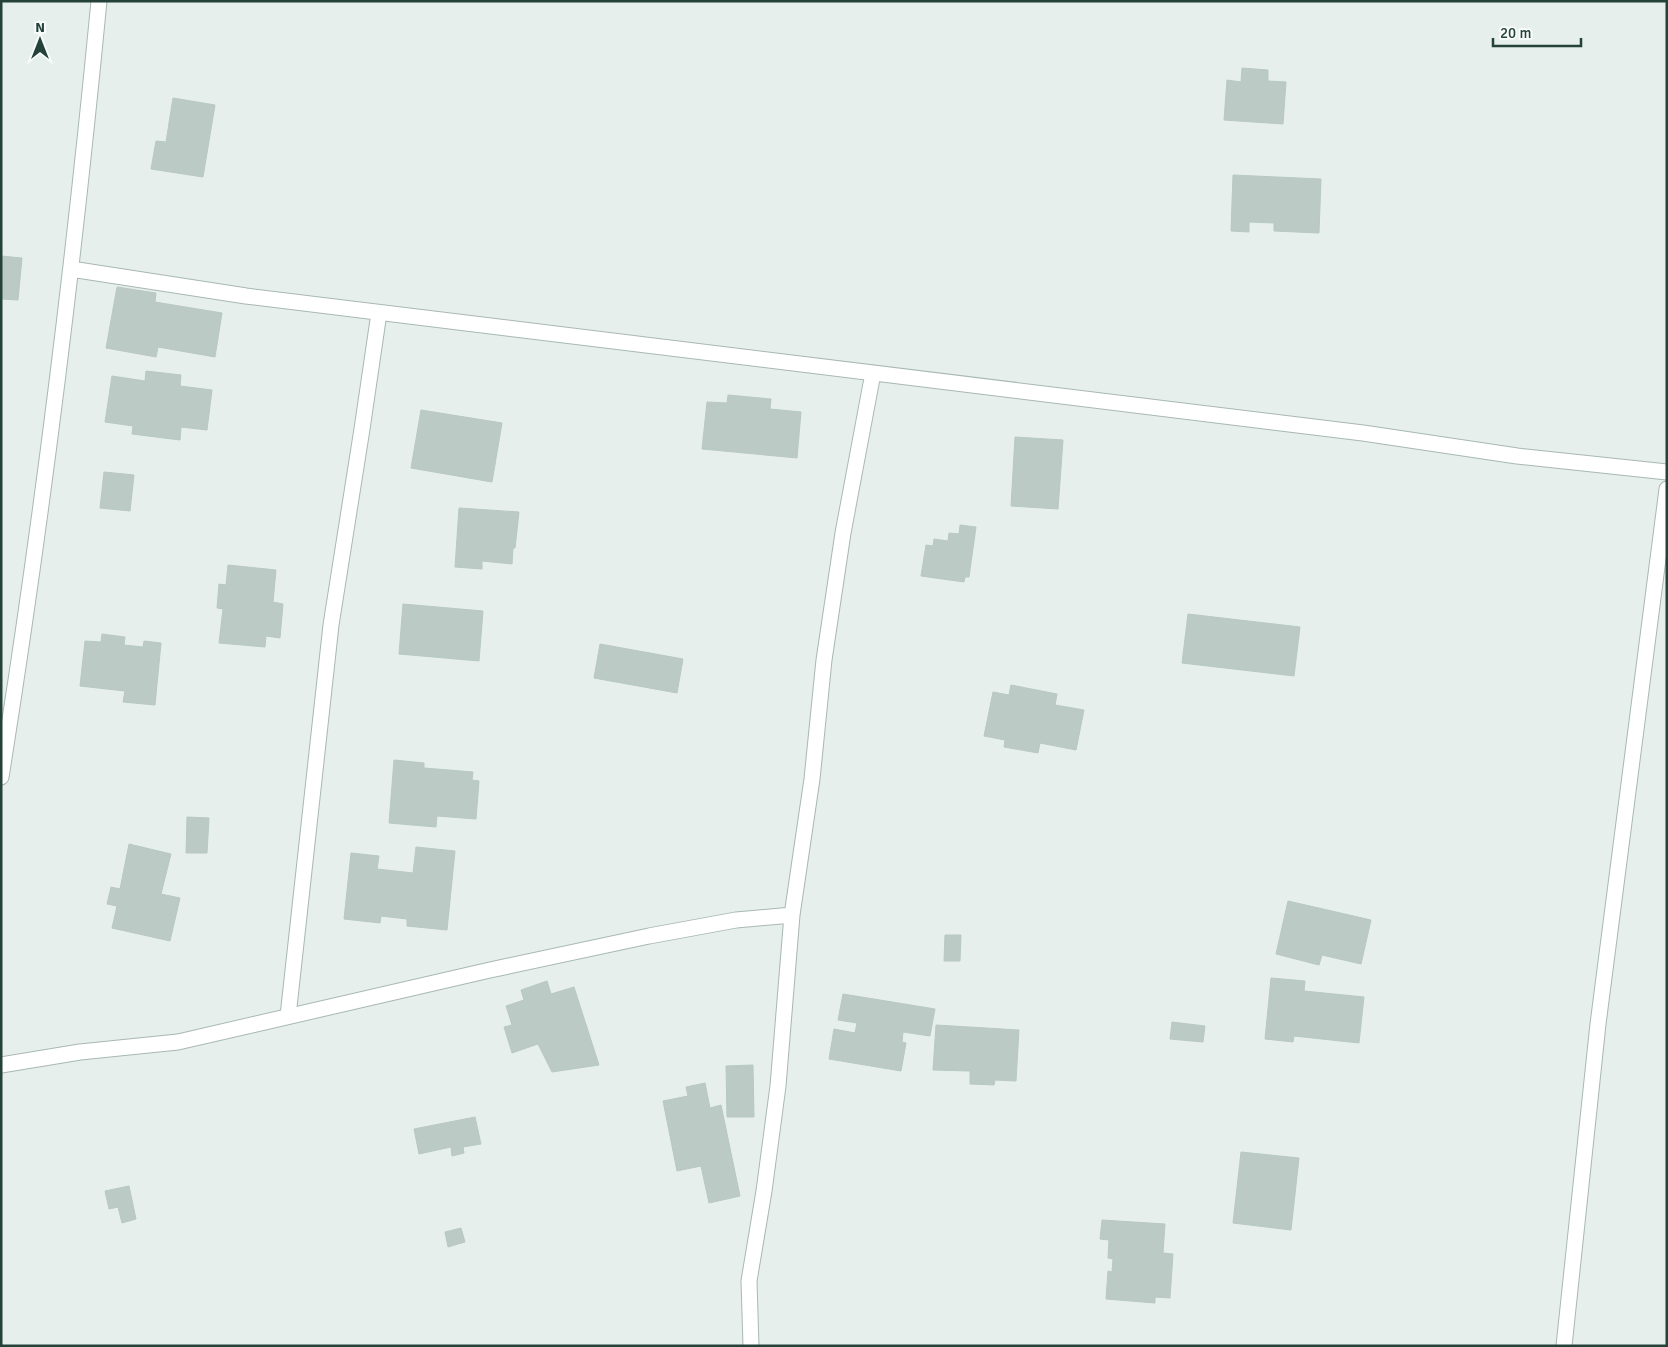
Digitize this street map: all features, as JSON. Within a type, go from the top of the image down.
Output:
[{"type":"street","points":[[1,777],[24,632],[71,269],[82,180],[99,1]]},
{"type":"street","points":[[71,269],[246,296],[379,313],[1363,432],[1517,456],[1667,472]]},
{"type":"street","points":[[288,1016],[330,625],[379,313]]},
{"type":"street","points":[[751,1346],[749,1281],[764,1191],[778,1086],[792,915],[812,779],[824,660],[842,533],[873,374]]},
{"type":"street","points":[[1564,1346],[1598,1024],[1667,489]]},
{"type":"street","points":[[1,1065],[80,1052],[178,1042],[480,972],[649,936],[736,920],[792,915]]},
{"type":"building","points":[[1242,68],[1268,70],[1268,81],[1286,82],[1283,124],[1224,120],[1227,80],[1241,82]]},
{"type":"building","points":[[173,98],[215,105],[203,177],[151,169],[156,141],[166,142]]},
{"type":"building","points":[[1233,175],[1321,179],[1319,233],[1274,231],[1274,223],[1249,222],[1249,232],[1231,231]]},
{"type":"building","points":[[1,256],[22,258],[18,300],[1,299]]},
{"type":"building","points":[[117,287],[156,293],[155,302],[222,313],[215,357],[158,347],[156,357],[106,348]]},
{"type":"building","points":[[146,371],[181,375],[180,386],[212,390],[207,430],[181,427],[180,440],[132,434],[133,426],[105,422],[112,376],[145,381]]},
{"type":"building","points":[[728,395],[771,399],[770,409],[801,412],[797,458],[702,449],[707,402],[727,403]]},
{"type":"building","points":[[421,410],[502,423],[492,482],[411,468]]},
{"type":"building","points":[[1015,437],[1063,440],[1058,509],[1011,506]]},
{"type":"building","points":[[104,472],[134,475],[130,511],[100,508]]},
{"type":"building","points":[[459,508],[519,512],[512,564],[482,561],[482,569],[455,567]]},
{"type":"building","points":[[960,525],[976,527],[969,577],[965,577],[964,582],[921,576],[926,545],[933,546],[934,539],[948,541],[949,533],[959,534]]},
{"type":"building","points":[[228,565],[276,570],[273,602],[283,604],[280,638],[266,636],[265,647],[219,643],[223,609],[217,608],[219,584],[226,585]]},
{"type":"building","points":[[403,604],[483,611],[479,661],[399,654]]},
{"type":"building","points":[[1188,614],[1300,627],[1294,676],[1182,663]]},
{"type":"building","points":[[102,634],[125,637],[124,645],[143,647],[144,641],[161,643],[155,705],[123,702],[125,691],[80,686],[85,641],[101,642]]},
{"type":"building","points":[[600,644],[683,659],[677,693],[594,678]]},
{"type":"building","points":[[1011,685],[1057,694],[1055,705],[1084,710],[1076,750],[1040,743],[1038,753],[1004,747],[1005,740],[984,736],[993,692],[1009,695]]},
{"type":"building","points":[[394,760],[424,763],[424,768],[473,772],[472,780],[479,781],[476,819],[437,816],[436,827],[389,823]]},
{"type":"building","points":[[187,817],[209,818],[207,853],[186,853]]},
{"type":"building","points":[[129,844],[171,854],[161,894],[180,898],[170,941],[112,928],[117,906],[107,904],[111,887],[120,889]]},
{"type":"building","points":[[416,847],[455,851],[447,930],[407,926],[407,919],[381,916],[380,923],[344,919],[351,853],[379,856],[377,869],[413,873]]},
{"type":"building","points":[[1288,901],[1371,920],[1361,964],[1322,955],[1319,965],[1276,954]]},
{"type":"building","points":[[945,935],[961,935],[960,961],[944,961]]},
{"type":"building","points":[[1271,978],[1305,981],[1304,991],[1364,997],[1359,1043],[1294,1036],[1293,1042],[1265,1039]]},
{"type":"building","points":[[547,981],[551,994],[574,987],[599,1065],[552,1072],[538,1044],[512,1053],[504,1027],[512,1025],[506,1006],[524,1000],[521,990]]},
{"type":"building","points":[[843,994],[935,1009],[930,1036],[903,1032],[902,1042],[906,1043],[901,1071],[829,1059],[834,1029],[855,1033],[857,1023],[838,1020]]},
{"type":"building","points":[[1172,1022],[1205,1026],[1203,1042],[1170,1039]]},
{"type":"building","points":[[936,1025],[1019,1030],[1016,1081],[995,1080],[994,1085],[970,1084],[970,1071],[933,1070]]},
{"type":"building","points":[[753,1065],[754,1117],[727,1117],[726,1066]]},
{"type":"building","points":[[705,1083],[710,1108],[721,1105],[740,1196],[709,1203],[701,1166],[677,1171],[663,1101],[688,1096],[686,1087]]},
{"type":"building","points":[[475,1117],[481,1144],[463,1147],[464,1153],[452,1156],[451,1147],[419,1154],[414,1129]]},
{"type":"building","points":[[1241,1152],[1299,1158],[1291,1230],[1233,1223]]},
{"type":"building","points":[[129,1186],[136,1219],[122,1223],[118,1207],[109,1209],[105,1191]]},
{"type":"building","points":[[1102,1220],[1165,1224],[1163,1253],[1173,1254],[1170,1298],[1155,1297],[1155,1303],[1106,1299],[1108,1271],[1112,1272],[1113,1259],[1108,1258],[1109,1240],[1100,1239]]},
{"type":"building","points":[[461,1228],[465,1242],[448,1247],[445,1232]]}]
